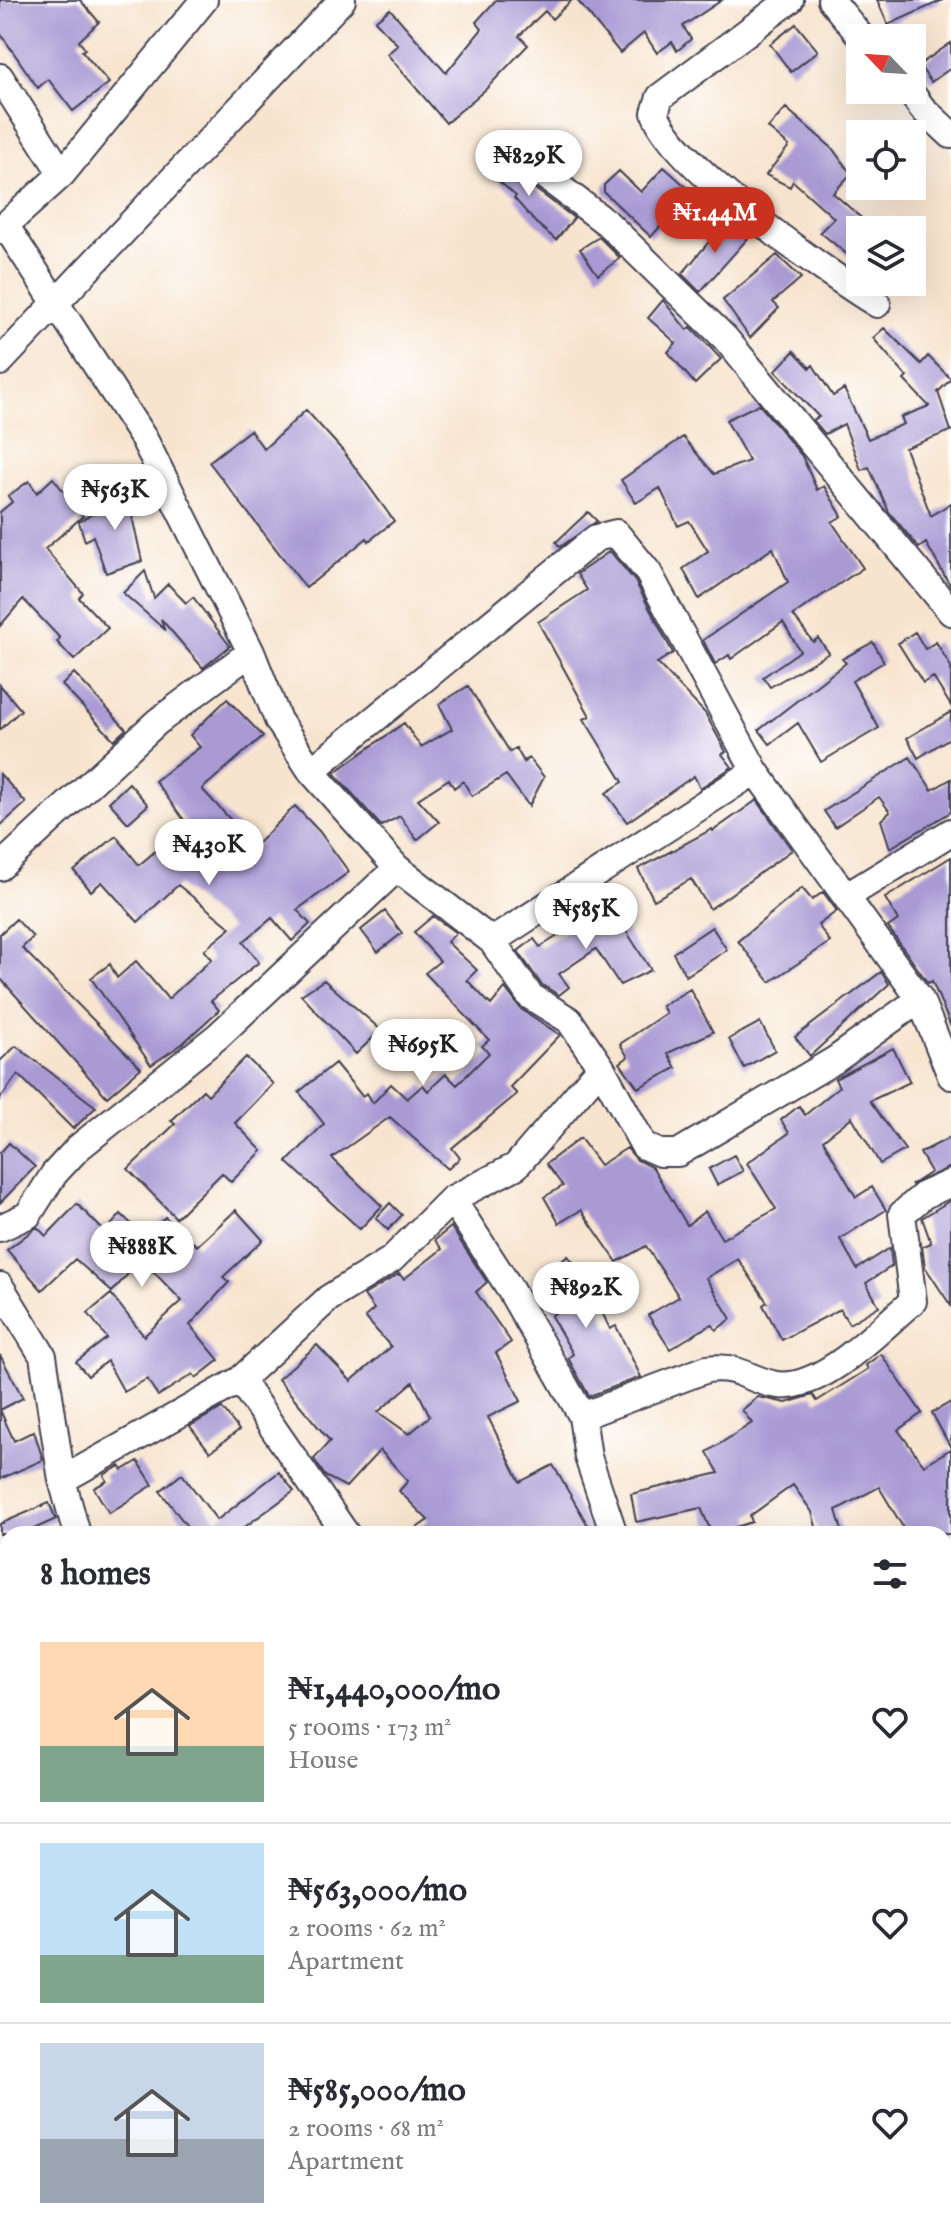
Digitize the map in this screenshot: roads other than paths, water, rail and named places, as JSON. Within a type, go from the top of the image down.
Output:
[{"type":"street","points":[[204,0],[62,174],[3,227],[144,439],[251,652],[278,720],[311,771],[397,868],[492,941],[530,996],[569,1020],[601,1067],[644,1146],[660,1153],[678,1153],[835,1060],[920,999]]},
{"type":"street","points":[[790,0],[660,97],[655,113],[659,125],[699,171],[802,251],[877,304]]},
{"type":"street","points":[[831,0],[851,24]]},
{"type":"street","points":[[0,362],[331,4]]},
{"type":"street","points":[[0,77],[62,174]]},
{"type":"street","points":[[922,104],[951,135]]},
{"type":"street","points":[[512,151],[607,223],[725,338],[951,612]]},
{"type":"street","points":[[311,771],[596,538],[616,533],[648,572],[755,771],[920,999],[951,1076]]},
{"type":"street","points":[[0,867],[157,722],[251,652]]},
{"type":"street","points":[[492,941],[755,771]]},
{"type":"street","points":[[847,896],[951,832]]},
{"type":"street","points":[[0,1228],[28,1215],[54,1174],[78,1148],[218,1036],[397,868]]},
{"type":"street","points":[[62,1480],[240,1380],[329,1298],[391,1260],[452,1199],[516,1166],[601,1067]]},
{"type":"street","points":[[582,1416],[685,1380],[707,1369],[726,1366],[774,1385],[831,1371],[913,1301],[902,1214],[924,1195],[951,1183]]},
{"type":"street","points":[[452,1199],[507,1284],[582,1416],[588,1457],[611,1526]]},
{"type":"street","points":[[0,1286],[43,1356],[62,1480],[75,1526]]},
{"type":"street","points":[[240,1380],[340,1526]]}]
